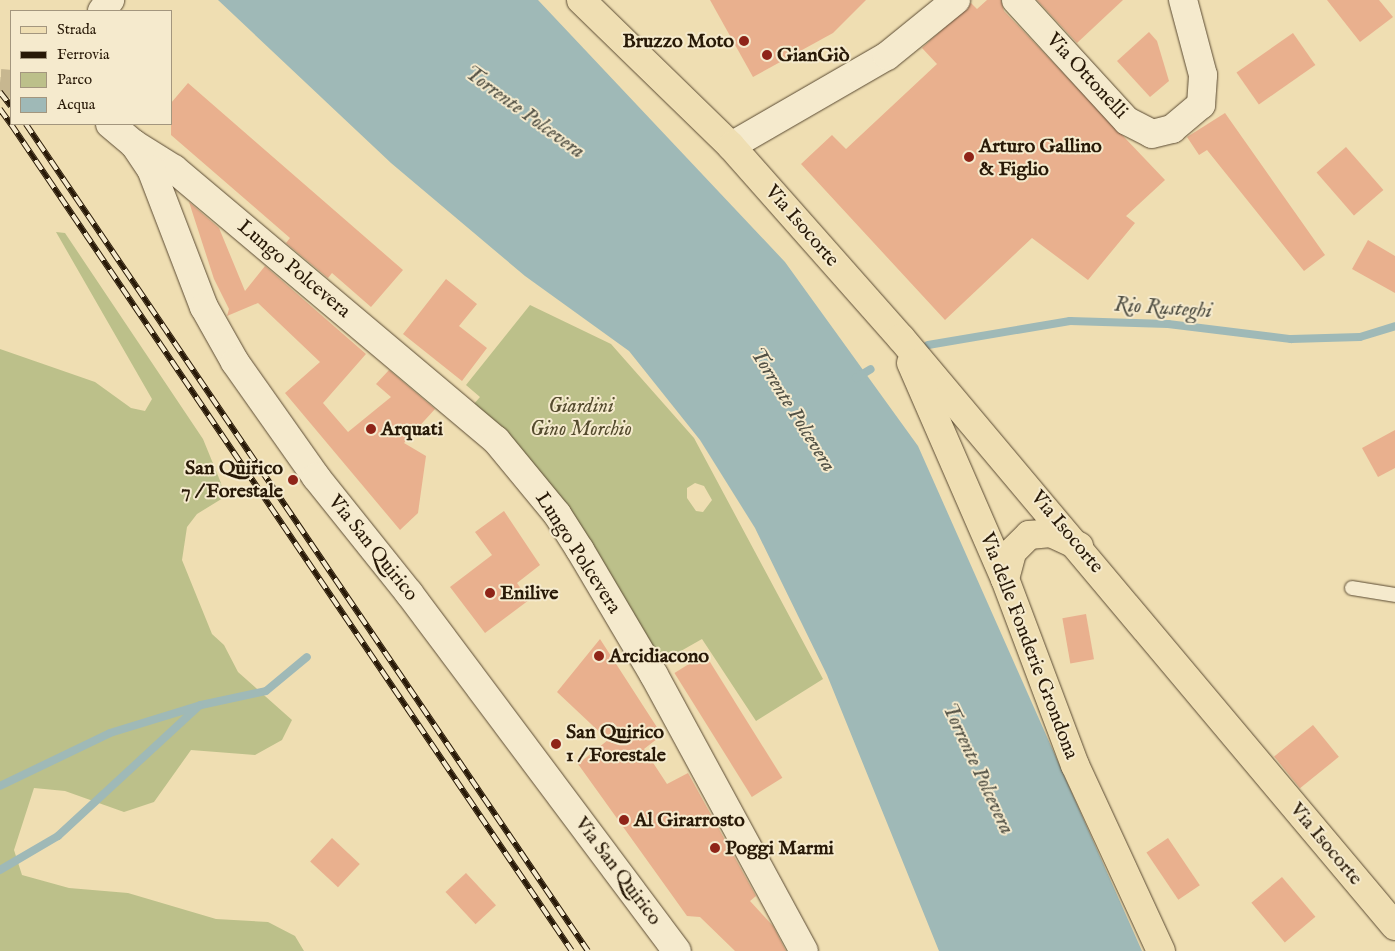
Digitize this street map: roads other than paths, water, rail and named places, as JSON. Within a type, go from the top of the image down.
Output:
[{"type":"main road","name":"Via Isocorte","points":[[581,0],[731,146],[901,338],[1080,546],[1395,926]]},
{"type":"main road","name":"Via delle Fonderie Grondona","points":[[901,338],[1005,579],[1075,765],[1161,951]]},
{"type":"main road","points":[[1005,579],[1012,552],[1029,535],[1051,533],[1080,546]]},
{"type":"street","points":[[731,146],[887,56],[956,0]]},
{"type":"street","name":"Via Ottonelli","points":[[1016,0],[1127,121],[1152,134],[1172,129],[1200,105],[1203,75],[1183,0]]},
{"type":"street","name":"Via San Quirico","points":[[111,125],[134,144],[151,169],[204,307],[235,362],[316,476],[409,593],[677,951]]},
{"type":"street","name":"Lungo Polcevera","points":[[134,144],[174,169],[496,440],[557,514],[580,550],[654,675],[804,951]]},
{"type":"lane","points":[[1352,588],[1395,595]]},
{"type":"water","name":"Torrente Polcevera","points":[[218,0],[538,0],[785,262],[918,446],[1142,951],[939,951],[827,675],[755,528],[700,440],[629,351],[525,276],[391,163]]},
{"type":"waterway","name":"Rio Rusteghi","points":[[928,345],[1070,321],[1168,324],[1291,339],[1360,337],[1395,326]]},
{"type":"waterway","points":[[856,378],[871,369]]},
{"type":"waterway","points":[[0,786],[110,733],[201,705],[266,691],[307,657]]},
{"type":"waterway","points":[[0,870],[58,836],[199,706]]},
{"type":"tunnel","points":[[0,83],[10,84]]},
{"type":"railway","points":[[0,92],[10,105]]},
{"type":"railway","points":[[0,109],[10,123]]},
{"type":"railway","points":[[12,125],[572,951]]},
{"type":"railway","points":[[27,125],[588,951]]},
{"type":"place","name":"Bruzzo Moto","points":[[744,41]]},
{"type":"place","name":"GianGiò","points":[[767,55]]},
{"type":"place","name":"Arturo Gallino & Figlio","points":[[969,157]]},
{"type":"place","name":"Arquati","points":[[371,429]]},
{"type":"place","name":"San Quirico 7 / Forestale","points":[[293,480]]},
{"type":"place","name":"Enilive","points":[[490,593]]},
{"type":"place","name":"Arcidiacono","points":[[599,656]]},
{"type":"place","name":"San Quirico 1 / Forestale","points":[[556,744]]},
{"type":"place","name":"Al Girarrosto","points":[[624,820]]},
{"type":"place","name":"Poggi Marmi","points":[[715,848]]},
{"type":"park label","name":"Giardini Gino Morchio","points":[[581,418]]}]
